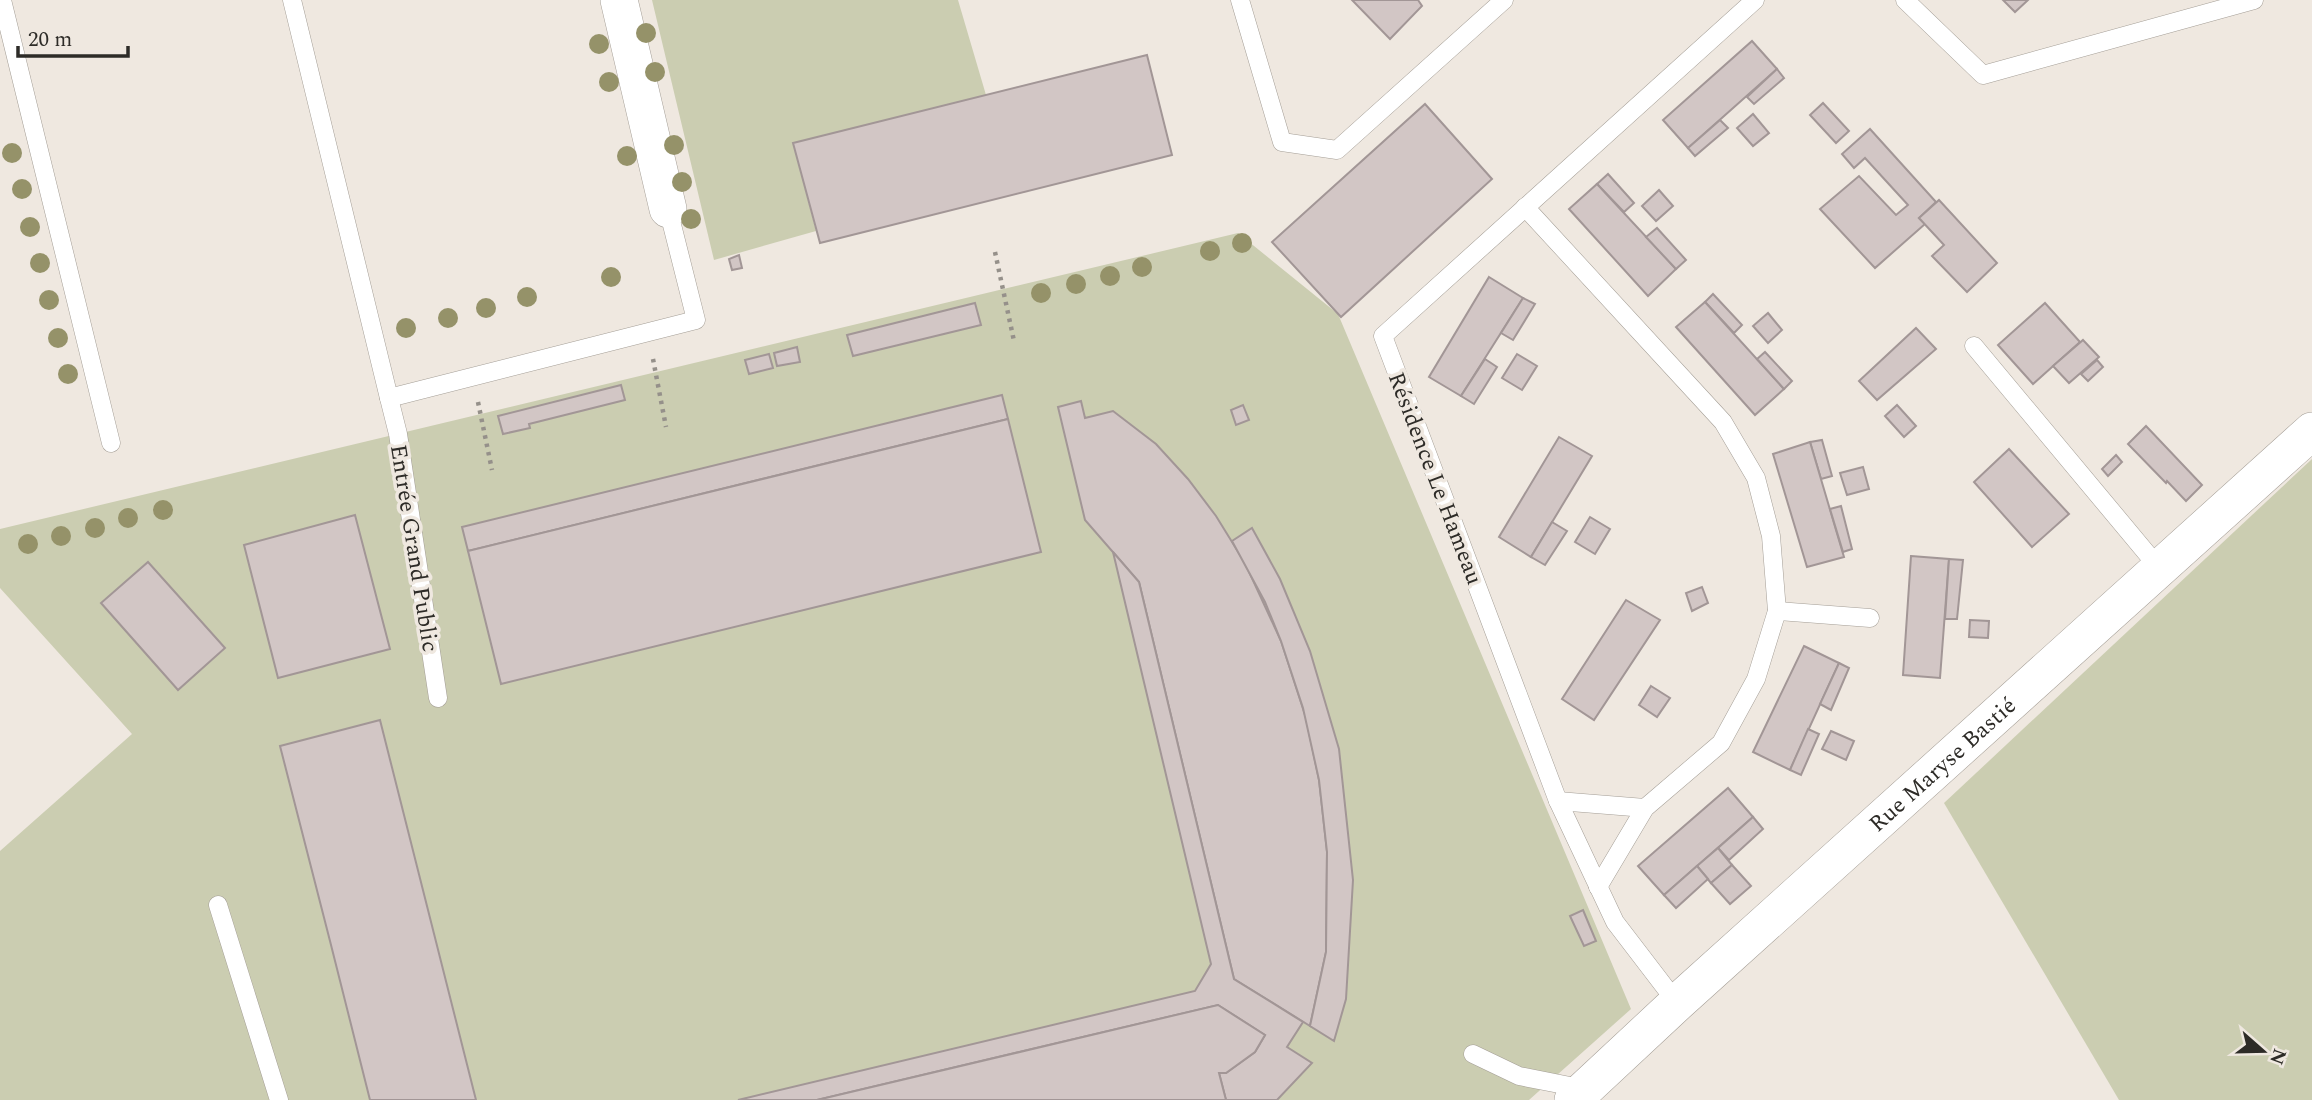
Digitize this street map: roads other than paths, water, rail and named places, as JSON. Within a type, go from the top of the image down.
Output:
[{"type":"street","points":[[619,0],[668,209]]},
{"type":"street","name":"Rue Maryse Bastié","points":[[1579,1094],[2312,431]]},
{"type":"lane","points":[[2,0],[111,443]]},
{"type":"lane","name":"Entrée Grand Public","points":[[292,0],[398,434],[438,698]]},
{"type":"lane","points":[[1240,0],[1282,142],[1337,150],[1504,0]]},
{"type":"lane","name":"Résidence Le Hameau","points":[[1677,1003],[1615,922],[1558,801],[1382,336],[1755,0]]},
{"type":"lane","points":[[1905,0],[1983,75],[2254,0]]},
{"type":"lane","points":[[1525,207],[1723,422],[1756,478],[1772,536],[1777,611],[1756,679],[1721,743],[1645,808],[1598,887]]},
{"type":"lane","points":[[389,398],[696,320],[668,209]]},
{"type":"lane","points":[[1974,346],[2159,568]]},
{"type":"lane","points":[[1777,611],[1870,618]]},
{"type":"lane","points":[[1558,801],[1645,808]]},
{"type":"lane","points":[[218,905],[279,1100]]},
{"type":"lane","points":[[1473,1054],[1519,1076],[1579,1094]]}]
